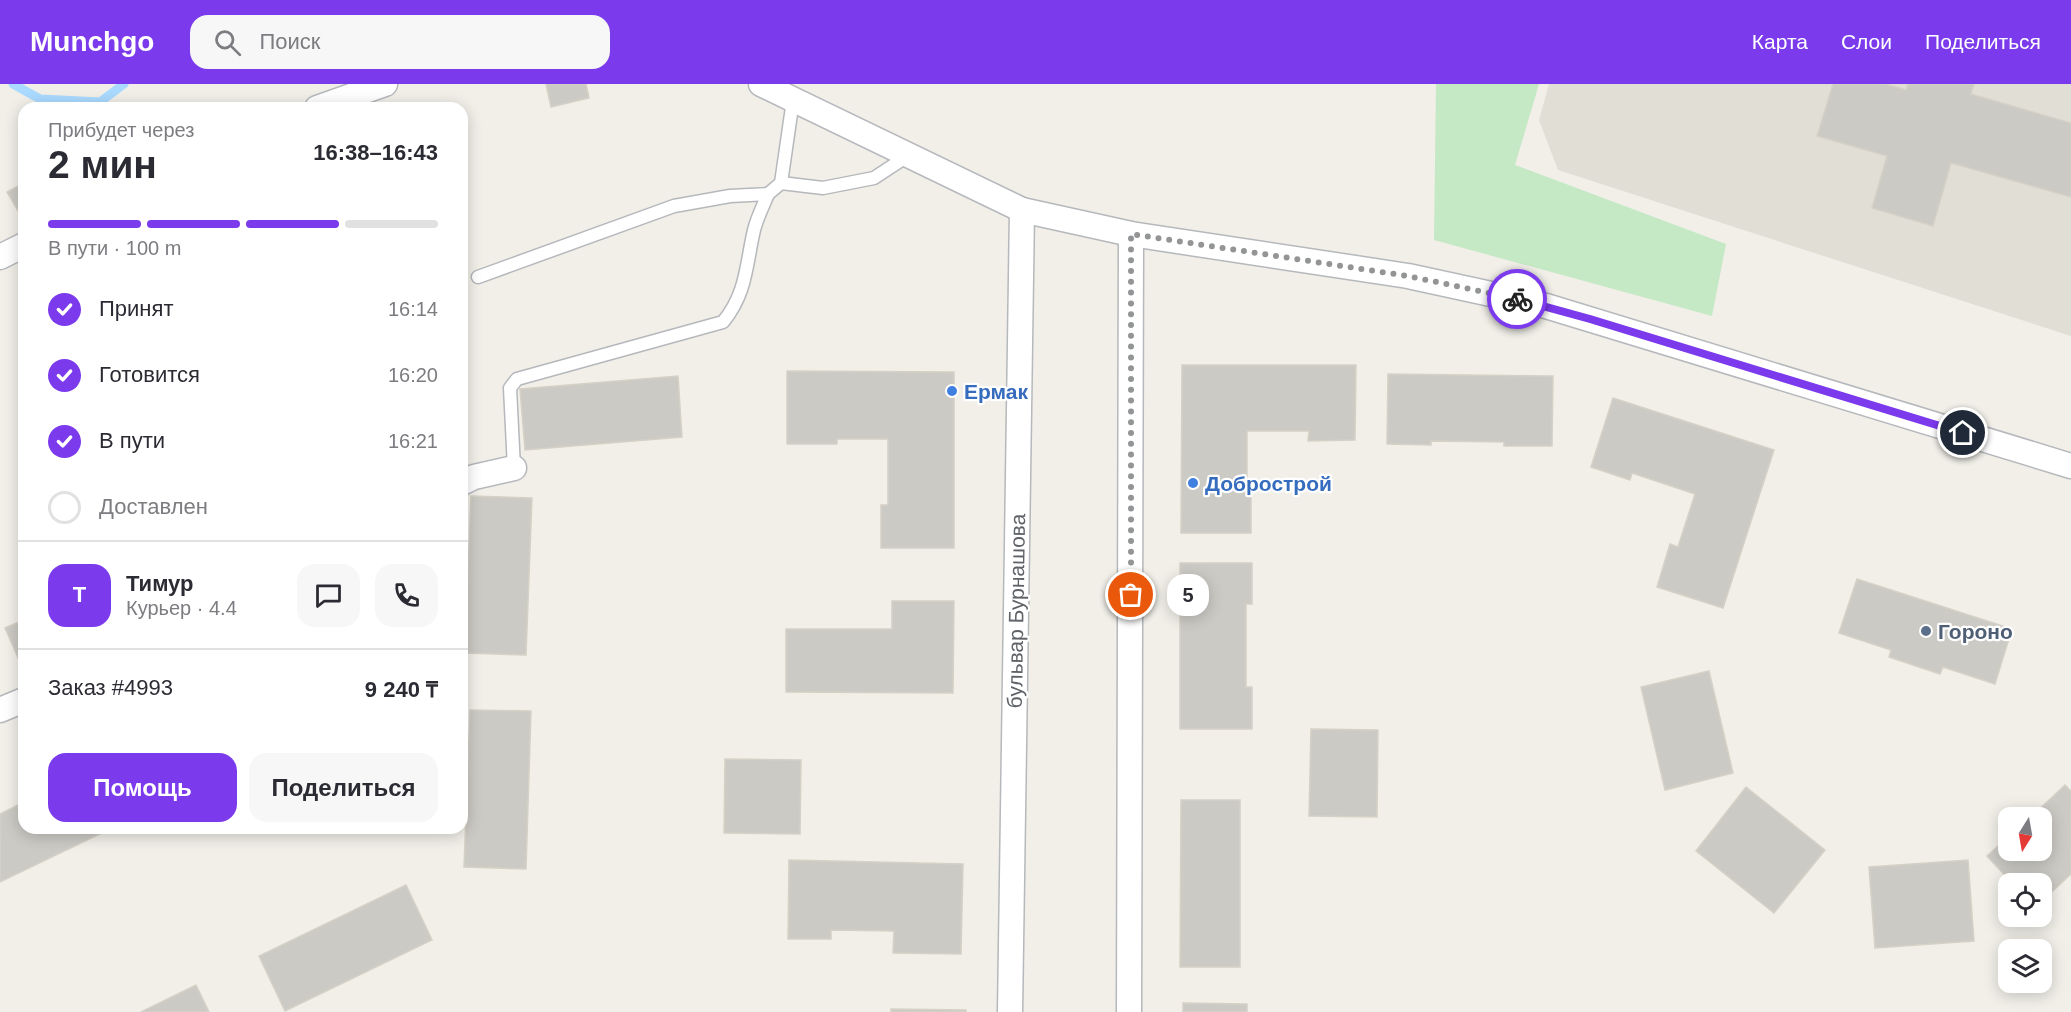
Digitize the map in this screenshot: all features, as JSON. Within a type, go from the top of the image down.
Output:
[{"type":"street","points":[[334,102],[386,84]]},
{"type":"street","points":[[760,84],[1022,210],[1131,234],[1408,276],[1546,306],[2071,466]]},
{"type":"street","name":"бульвар Бурнашова","points":[[1010,1012],[1022,210]]},
{"type":"street","points":[[1130,1012],[1131,234]]},
{"type":"street","points":[[0,257],[18,247]]},
{"type":"street","points":[[468,480],[514,468]]},
{"type":"street","points":[[0,710],[18,702]]},
{"type":"lane","points":[[514,468],[510,388],[517,379],[723,322],[736,307],[745,278],[755,228],[768,194],[781,183],[793,100]]},
{"type":"lane","points":[[781,183],[823,188],[874,178],[909,155]]},
{"type":"lane","points":[[478,276],[674,206],[730,196],[768,194]]},
{"type":"shaded area","points":[[1549,84],[2071,84],[2071,336],[1558,170],[1539,120]]},
{"type":"green space","points":[[1436,84],[1539,84],[1515,165],[1726,244],[1712,316],[1434,240]]},
{"type":"building","points":[[546,84],[586,84],[589,98],[551,107]]},
{"type":"building","points":[[1833,84],[1886,84],[1906,90],[1908,84],[1974,84],[1971,94],[2071,123],[2071,197],[1951,163],[1933,226],[1872,208],[1887,156],[1817,136]]},
{"type":"building","points":[[18,186],[18,211],[7,192]]},
{"type":"building","points":[[1182,365],[1356,365],[1355,440],[1308,441],[1309,431],[1247,431],[1247,490],[1251,490],[1251,533],[1181,533]]},
{"type":"building","points":[[787,371],[954,372],[954,548],[881,548],[881,505],[888,505],[888,439],[837,439],[837,444],[787,444]]},
{"type":"building","points":[[1388,374],[1553,376],[1552,446],[1504,446],[1504,442],[1431,441],[1431,445],[1387,444]]},
{"type":"building","points":[[678,376],[682,437],[525,450],[520,389]]},
{"type":"building","points":[[1613,398],[1774,450],[1723,608],[1657,587],[1670,544],[1678,547],[1695,494],[1632,473],[1630,480],[1591,467]]},
{"type":"building","points":[[471,496],[532,498],[526,655],[468,653]]},
{"type":"building","points":[[1180,563],[1252,563],[1252,604],[1246,604],[1246,687],[1252,687],[1252,729],[1180,729]]},
{"type":"building","name":"Гороно","points":[[1857,579],[2012,629],[1995,684],[1943,667],[1940,674],[1889,657],[1891,650],[1839,633]]},
{"type":"building","points":[[892,601],[954,601],[953,693],[786,692],[786,629],[892,629]]},
{"type":"building","points":[[18,623],[18,657],[5,628]]},
{"type":"building","points":[[1709,671],[1733,773],[1665,790],[1641,687]]},
{"type":"building","points":[[470,710],[531,711],[526,869],[464,867],[465,834],[468,834]]},
{"type":"building","points":[[1311,729],[1378,730],[1377,817],[1309,816]]},
{"type":"building","points":[[725,759],[801,760],[800,834],[724,833]]},
{"type":"building","points":[[2065,785],[2071,791],[2071,874],[2052,892],[2052,873],[2003,873],[1987,856],[1998,846],[1998,861],[2052,861],[2052,807],[2042,807]]},
{"type":"building","points":[[1746,787],[1825,850],[1774,913],[1696,851]]},
{"type":"building","points":[[1181,800],[1240,800],[1240,967],[1180,967]]},
{"type":"building","points":[[18,805],[18,834],[100,834],[0,882],[0,814]]},
{"type":"building","points":[[789,860],[963,864],[961,954],[893,953],[894,931],[831,930],[831,939],[788,939]]},
{"type":"building","points":[[1968,860],[1974,941],[1875,948],[1869,867]]},
{"type":"building","points":[[406,885],[432,940],[285,1011],[259,956]]},
{"type":"building","points":[[196,985],[209,1012],[141,1012]]},
{"type":"building","points":[[1183,1003],[1247,1004],[1247,1012],[1183,1012]]},
{"type":"building","points":[[891,1009],[966,1010],[966,1012],[891,1012]]},
{"type":"waterway","points":[[13,84],[40,99],[100,102],[124,84]]},
{"type":"way so far","points":[[1131,595],[1131,234],[1408,276],[1517,299]]},
{"type":"place","name":"Ермак","points":[[952,391]]},
{"type":"place","name":"Добрострой","points":[[1193,483]]},
{"type":"place","name":"5","points":[[1131,595]]},
{"type":"place","name":"Гороно","points":[[1926,631]]},
{"type":"route","points":[[1517,299],[1725,359],[1963,433]]}]
